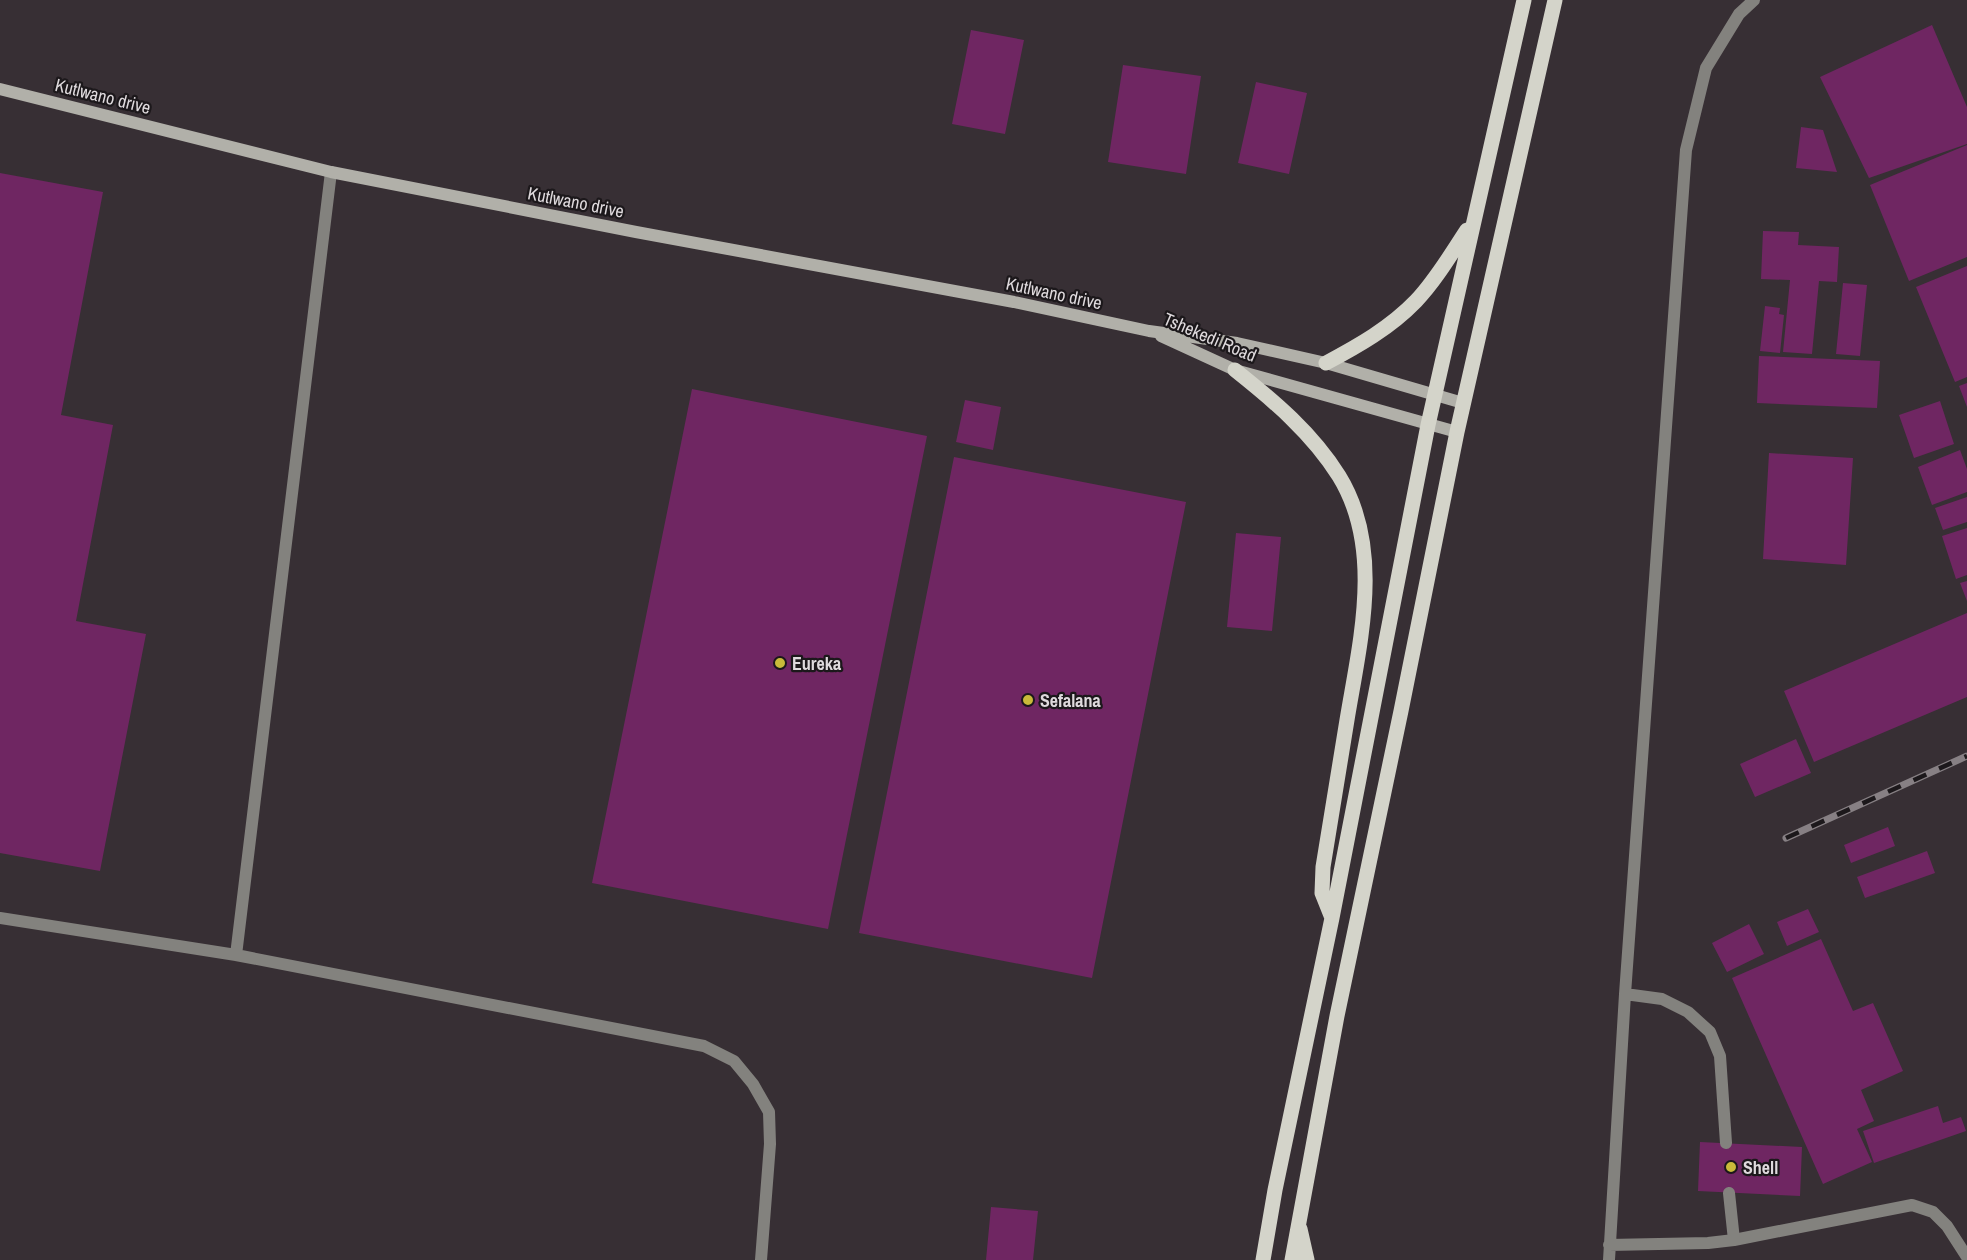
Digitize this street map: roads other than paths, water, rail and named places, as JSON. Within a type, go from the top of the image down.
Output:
[{"type":"main road","points":[[1263,1260],[1428,425],[1524,0]]},
{"type":"main road","points":[[1292,1260],[1298,1220],[1456,432],[1555,0]]},
{"type":"main road","points":[[1326,363],[1362,344],[1391,324],[1416,301],[1436,277],[1473,220]]},
{"type":"main road","points":[[1235,370],[1276,402],[1319,448],[1340,477],[1356,514],[1363,543],[1366,575],[1360,641],[1323,867],[1322,893],[1332,918]]},
{"type":"main road","points":[[1298,1220],[1307,1260]]},
{"type":"street","name":"Kutlwano drive","points":[[0,89],[331,172],[624,230],[1002,300],[1149,331]]},
{"type":"street","name":"Tshekedi Road","points":[[1149,331],[1237,343],[1326,363],[1463,403]]},
{"type":"street","name":"Tshekedi Road","points":[[1149,331],[1235,370],[1456,432]]},
{"type":"lane","points":[[1608,1260],[1624,994],[1686,150],[1706,68],[1739,14],[1754,0]]},
{"type":"lane","points":[[236,955],[331,172]]},
{"type":"lane","points":[[0,918],[236,955],[704,1046],[734,1061],[753,1084],[769,1112],[770,1144],[761,1260]]},
{"type":"lane","points":[[1624,994],[1662,999],[1688,1012],[1710,1032],[1720,1056],[1726,1143]]},
{"type":"lane","points":[[1729,1193],[1734,1240]]},
{"type":"lane","points":[[1609,1245],[1708,1243],[1734,1240],[1912,1205],[1933,1212],[1947,1226],[1967,1257]]},
{"type":"railway","points":[[1786,838],[1967,756]]},
{"type":"place","name":"Eureka","points":[[780,663]]},
{"type":"place","name":"Sefalana","points":[[1028,700]]},
{"type":"place","name":"Shell","points":[[1731,1167]]}]
